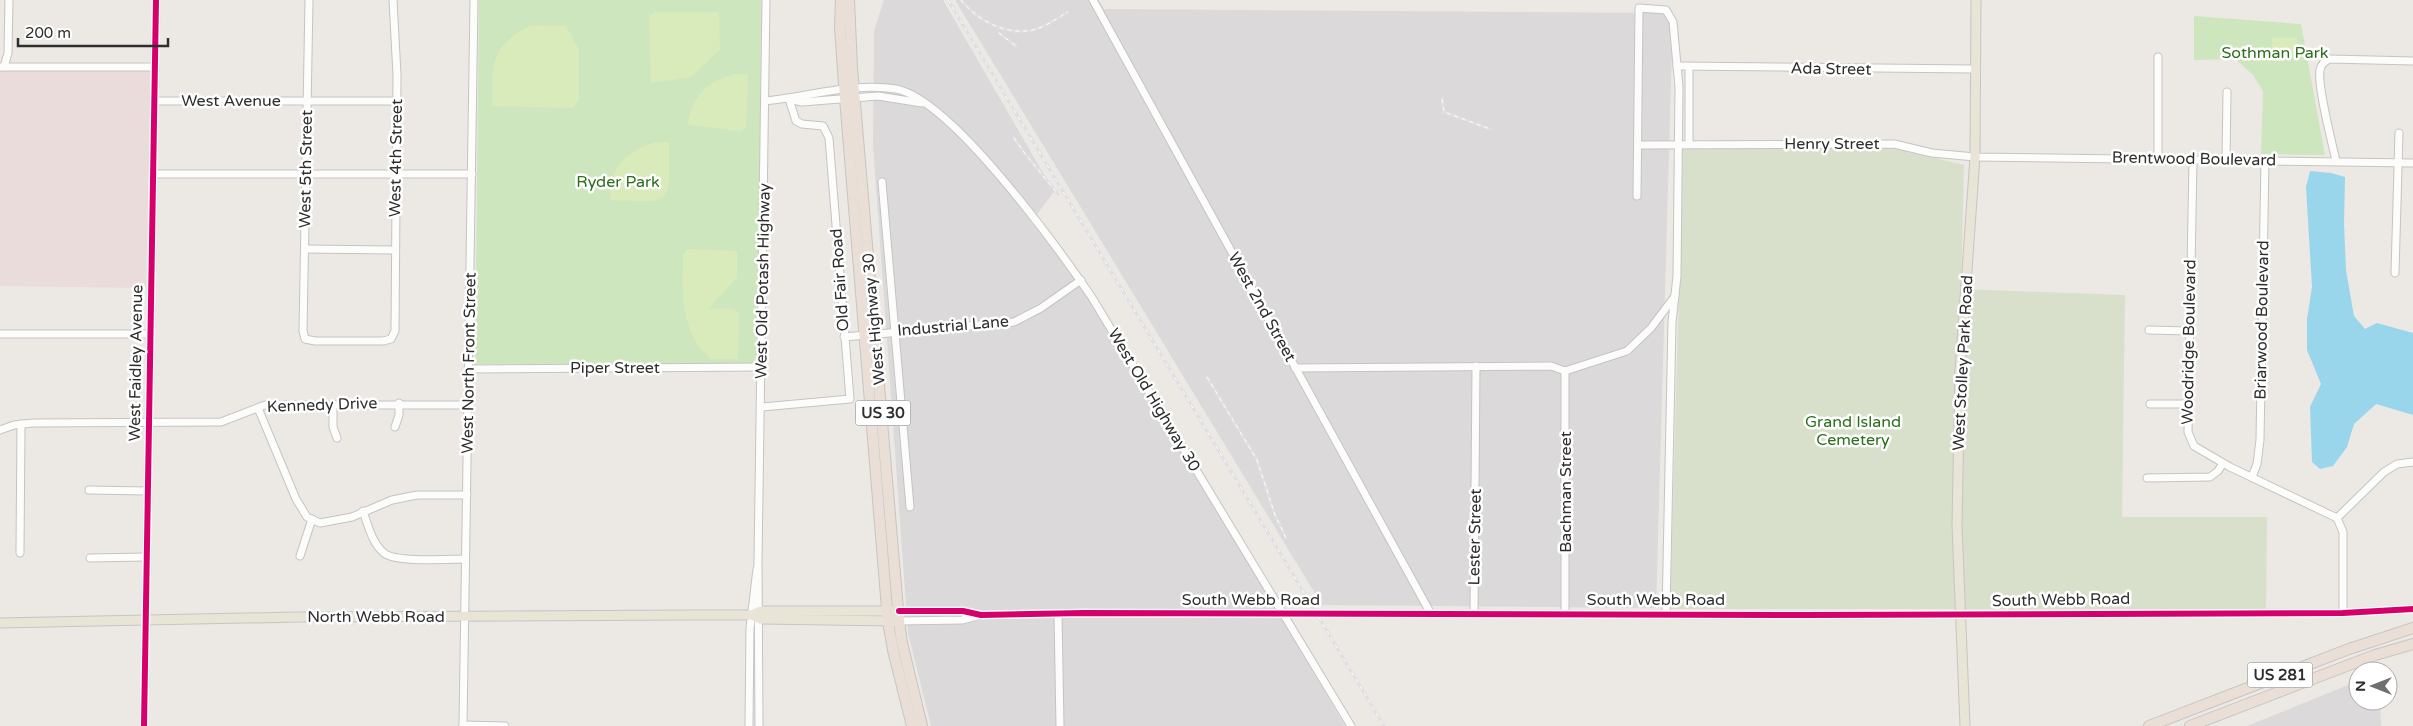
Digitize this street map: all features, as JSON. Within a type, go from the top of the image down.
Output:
[{"type":"highway","name":"West Highway 30","points":[[841,0],[876,334],[902,643],[922,726]]},
{"type":"highway","name":"West Highway 30","points":[[849,0],[850,94],[864,335],[888,616],[892,650],[912,726]]},
{"type":"highway","name":"US 281","points":[[2149,726],[2349,648],[2413,628]]},
{"type":"highway","name":"US 281","points":[[2190,726],[2375,655],[2413,644]]},
{"type":"main road","name":"West Stolley Park Road","points":[[1965,726],[1957,525],[1960,369],[1975,157],[1974,69],[1976,0]]},
{"type":"main road","name":"South Webb Road","points":[[757,615],[899,616]]},
{"type":"main road","name":"North Webb Road","points":[[0,622],[464,616],[757,615]]},
{"type":"street","points":[[9,0],[8,53],[2,67],[155,67]]},
{"type":"street","name":"West Faidley Avenue","points":[[144,726],[144,620],[156,0]]},
{"type":"street","name":"West 5th Street","points":[[305,339],[309,0]]},
{"type":"street","name":"West 4th Street","points":[[305,339],[324,341],[391,340],[394,331],[397,101],[393,0]]},
{"type":"street","name":"West North Front Street","points":[[463,725],[474,0]]},
{"type":"street","name":"West Old Potash Highway","points":[[759,726],[757,615],[766,0]]},
{"type":"street","name":"West 2nd Street","points":[[1093,0],[1431,614]]},
{"type":"street","points":[[1636,196],[1639,145],[1639,8],[1666,10],[1672,22],[1677,66],[1680,143],[1675,296],[1672,322],[1666,614]]},
{"type":"street","points":[[2158,57],[2158,159]]},
{"type":"street","points":[[2336,162],[2322,86],[2320,69],[2324,62],[2330,59],[2413,61]]},
{"type":"street","name":"Ada Street","points":[[1677,66],[1974,69]]},
{"type":"street","points":[[1688,143],[1689,67]]},
{"type":"street","points":[[2226,160],[2227,92]]},
{"type":"street","name":"West Old Highway 30","points":[[765,101],[789,99],[802,102],[850,94],[884,96],[922,103],[937,112],[949,123],[992,169],[1053,241],[1080,280],[1284,614],[1350,726]]},
{"type":"street","name":"Old Fair Road","points":[[761,407],[850,399],[828,133],[823,126],[802,124],[796,121],[789,99]]},
{"type":"street","name":"West Avenue","points":[[155,101],[397,101]]},
{"type":"street","points":[[2395,273],[2399,133]]},
{"type":"street","name":"Henry Street","points":[[1639,145],[1680,143],[1894,144],[1932,153],[1975,157]]},
{"type":"street","name":"Brentwood Boulevard","points":[[1975,157],[2413,163]]},
{"type":"street","name":"Woodridge Boulevard","points":[[2193,160],[2187,404],[2188,432],[2194,446],[2223,463],[2337,518]]},
{"type":"street","name":"Briarwood Boulevard","points":[[2252,477],[2257,464],[2260,440],[2264,161]]},
{"type":"street","points":[[154,174],[472,174]]},
{"type":"street","points":[[882,182],[910,507]]},
{"type":"street","points":[[305,249],[395,250]]},
{"type":"street","name":"Industrial Lane","points":[[844,336],[1014,322],[1041,308],[1080,280]]},
{"type":"street","points":[[1295,368],[1551,366],[1565,371],[1626,351],[1651,328],[1675,296]]},
{"type":"street","points":[[2149,330],[2189,331]]},
{"type":"street","points":[[0,334],[150,334]]},
{"type":"street","name":"Lester Street","points":[[1474,614],[1476,366]]},
{"type":"street","name":"Piper Street","points":[[469,369],[762,367]]},
{"type":"street","name":"Bachman Street","points":[[1565,371],[1565,614]]},
{"type":"street","points":[[395,426],[400,403]]},
{"type":"street","name":"Kennedy Drive","points":[[0,430],[21,424],[221,422],[265,405],[400,403],[468,405]]},
{"type":"street","points":[[333,404],[333,428],[337,438]]},
{"type":"street","points":[[2150,404],[2187,404]]},
{"type":"street","points":[[258,408],[296,499],[307,517],[320,523],[352,518],[392,500],[417,495],[466,496]]},
{"type":"street","points":[[20,553],[21,424]]},
{"type":"street","points":[[2343,613],[2342,532],[2337,518],[2384,472],[2397,464],[2413,462]]},
{"type":"street","points":[[2147,478],[2210,477],[2218,471],[2223,463]]},
{"type":"street","points":[[89,490],[147,491]]},
{"type":"street","points":[[364,511],[371,536],[384,554],[399,558],[465,559]]},
{"type":"street","points":[[300,556],[312,519]]},
{"type":"street","points":[[90,558],[146,557]]},
{"type":"street","name":"South Webb Road","points":[[899,616],[962,620],[981,615],[1058,614],[1960,615],[2343,613],[2413,609]]},
{"type":"street","points":[[1058,614],[1060,726]]},
{"type":"street","name":"West Old Potash Highway","points":[[751,725],[750,674],[757,615]]},
{"type":"street","points":[[750,674],[754,683],[755,706],[759,708]]},
{"type":"street","points":[[463,725],[504,726]]},
{"type":"shaded area","points":[[884,0],[943,0],[1054,192],[1031,222],[1081,280],[1345,726],[931,726],[908,633],[873,145],[874,31]]},
{"type":"shaded area","points":[[955,0],[1099,0],[1104,9],[1673,13],[1656,608],[1322,605]]},
{"type":"shaded area","points":[[0,70],[151,70],[146,288],[0,286]]},
{"type":"shaded area","points":[[2348,685],[2348,711],[2380,711],[2381,726],[2247,726]]},
{"type":"green space","name":"Ryder Park","points":[[479,0],[761,0],[758,363],[475,364]]},
{"type":"green space","points":[[654,12],[719,12],[720,50],[691,77],[651,83],[649,17]]},
{"type":"green space","name":"Sothman Park","points":[[2194,16],[2301,24],[2325,155],[2261,154],[2263,91],[2253,75],[2235,59],[2194,60]]},
{"type":"green space","points":[[531,25],[566,26],[579,49],[579,101],[572,108],[493,106],[493,78],[496,58],[508,41]]},
{"type":"green space","points":[[2272,38],[2297,38],[2297,52],[2272,52]]},
{"type":"green space","points":[[735,74],[748,74],[746,127],[741,131],[688,125],[689,115],[696,98],[716,81]]},
{"type":"green space","points":[[658,142],[669,142],[668,189],[664,196],[657,200],[647,201],[611,200],[610,189],[612,179],[622,162],[638,149]]},
{"type":"green space","name":"Grand Island Cemetery","points":[[1683,147],[1892,148],[1964,165],[1961,289],[2125,295],[2122,517],[2267,517],[2266,609],[1670,609]]},
{"type":"green space","points":[[687,249],[737,251],[737,278],[709,308],[733,309],[739,313],[738,359],[711,359],[693,337],[688,324],[683,297],[683,255]]},
{"type":"water","points":[[2310,171],[2331,173],[2345,177],[2344,224],[2346,270],[2354,316],[2365,329],[2377,323],[2413,333],[2413,415],[2376,404],[2354,424],[2347,447],[2333,466],[2320,469],[2312,462],[2310,407],[2321,384],[2307,350],[2307,319],[2312,287],[2306,187]]},
{"type":"railway","points":[[948,0],[1384,726]]},
{"type":"railway","points":[[961,0],[984,20],[1013,31],[1038,29],[1068,12]]},
{"type":"railway","points":[[999,33],[1016,46]]},
{"type":"railway","points":[[1442,99],[1444,112],[1490,129]]},
{"type":"railway","points":[[1014,138],[1058,194]]},
{"type":"railway","points":[[1207,377],[1257,460],[1275,515],[1286,538]]},
{"type":"cycle path","points":[[144,726],[156,0]]},
{"type":"cycle path","points":[[899,611],[963,611],[981,615],[1084,613],[1805,615],[2343,613],[2413,609]]}]
